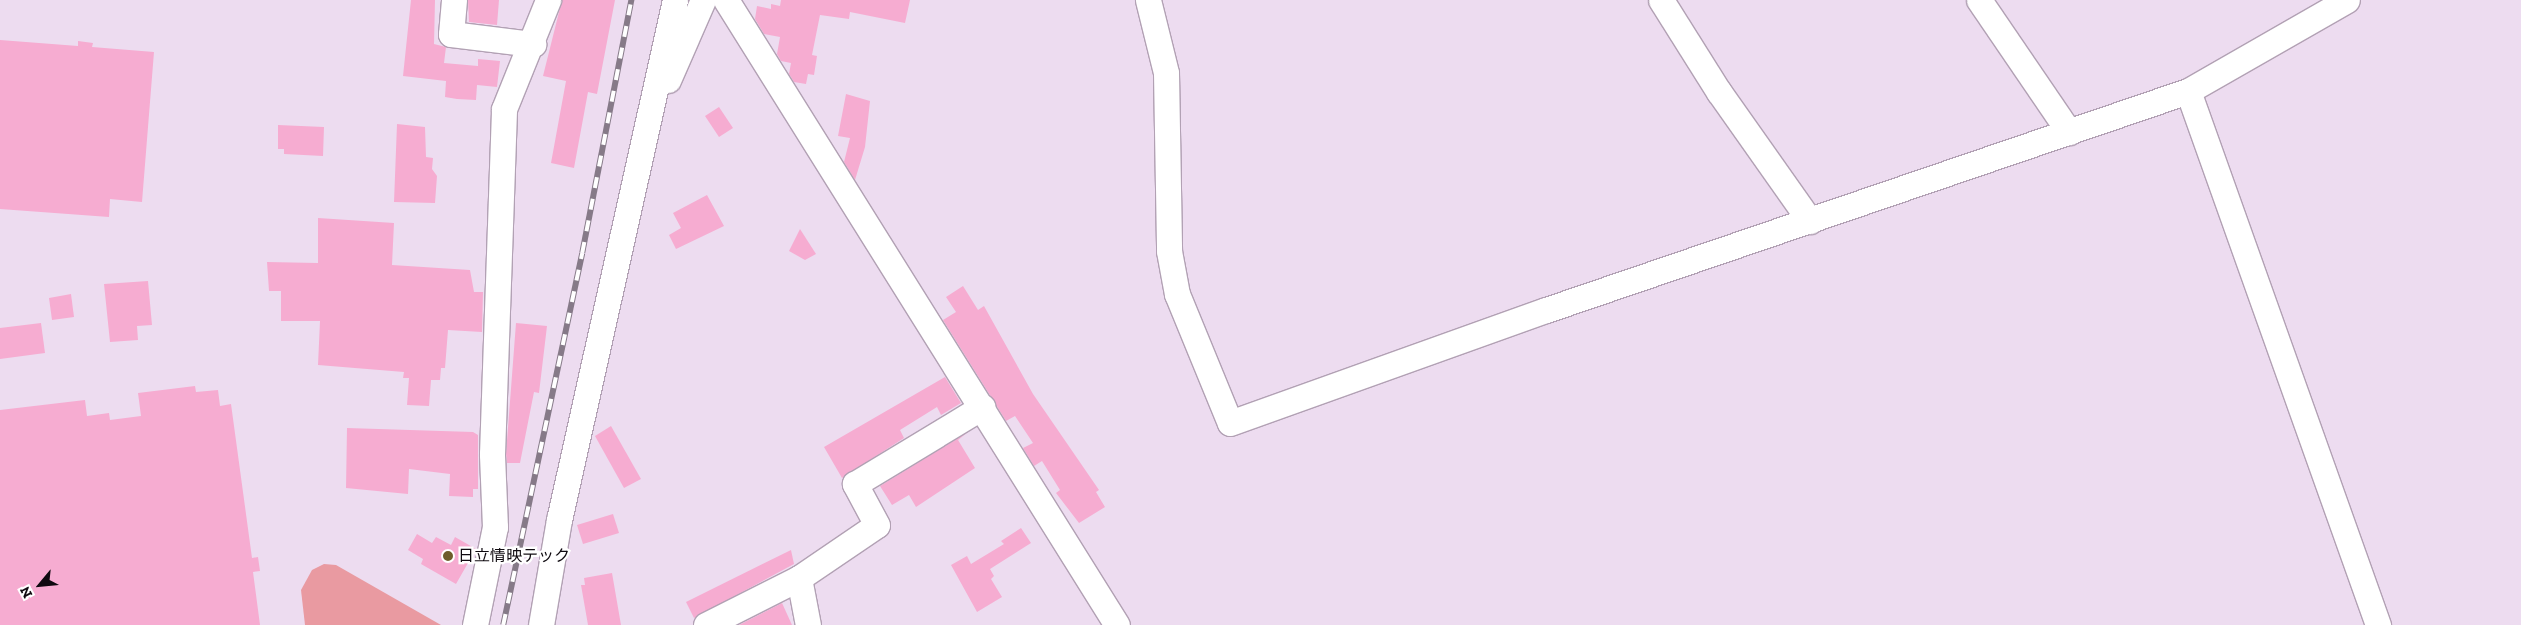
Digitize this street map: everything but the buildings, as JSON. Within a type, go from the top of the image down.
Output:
[{"type":"street","points":[[454,0],[451,34],[533,44]]},
{"type":"street","points":[[474,625],[495,527],[492,454],[504,108],[533,44],[548,0]]},
{"type":"street","points":[[542,625],[559,520],[675,0]]},
{"type":"street","points":[[646,126],[703,0]]},
{"type":"street","points":[[726,0],[1117,625]]},
{"type":"street","points":[[1148,0],[1166,73],[1169,251],[1177,294],[1230,423],[1546,310],[2188,91],[2347,0]]},
{"type":"street","points":[[1661,0],[1719,92],[1810,221]]},
{"type":"street","points":[[1979,0],[2069,132]]},
{"type":"street","points":[[2188,91],[2378,625]]},
{"type":"street","points":[[706,625],[799,578],[877,525],[855,484],[982,407]]},
{"type":"street","points":[[799,578],[808,625]]},
{"type":"shaded area","points":[[324,564],[336,565],[441,625],[305,625],[301,590],[312,570]]},
{"type":"railway","points":[[503,625],[582,253],[631,0]]},
{"type":"place","name":"日立情映テック","points":[[448,556]]}]
